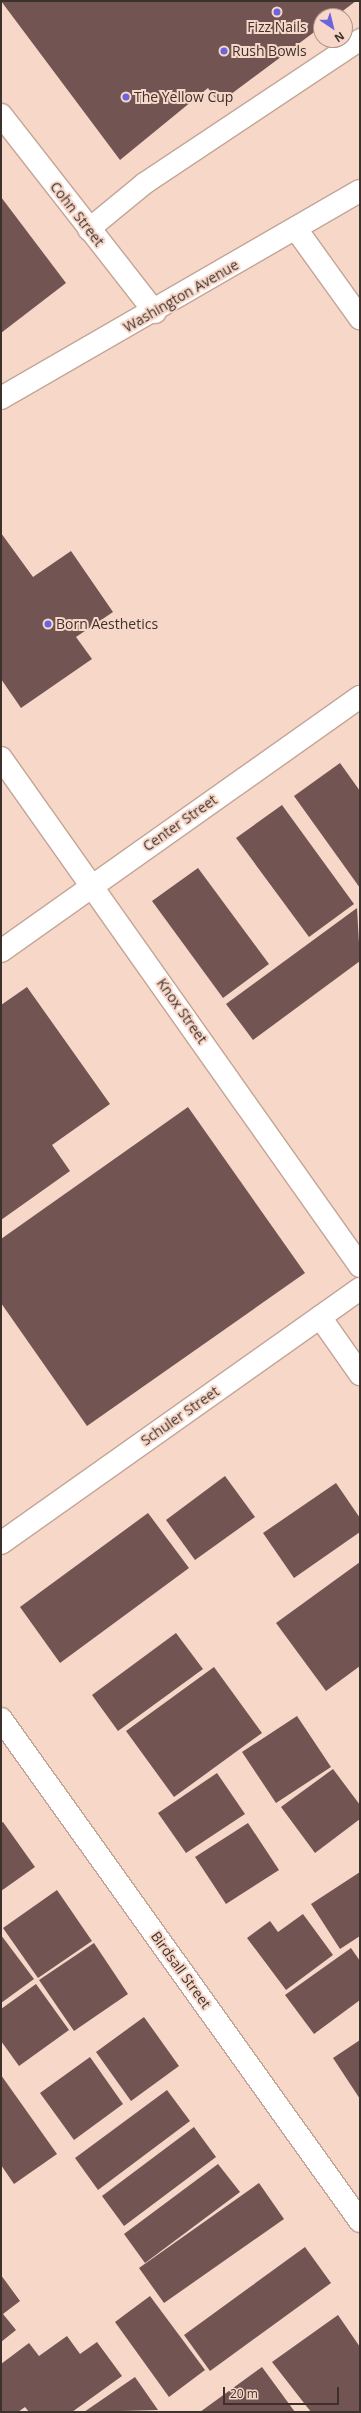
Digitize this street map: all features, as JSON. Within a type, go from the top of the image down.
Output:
[{"type":"street","name":"Cohn Street","points":[[1,116],[88,229],[155,312]]},
{"type":"street","name":"Washington Avenue","points":[[1,398],[155,312],[360,191]]},
{"type":"street","points":[[296,230],[360,318]]},
{"type":"street","name":"Center Street","points":[[1,951],[92,884],[360,697]]},
{"type":"street","name":"Knox Street","points":[[1,758],[92,884],[360,1266]]},
{"type":"street","name":"Schuler Street","points":[[1,1543],[360,1289]]},
{"type":"street","points":[[320,1317],[360,1374]]},
{"type":"street","name":"Birdsall Street","points":[[1,1719],[360,2221]]},
{"type":"lane","points":[[88,229],[144,183],[360,39]]},
{"type":"building","points":[[1,1],[356,1],[347,8],[313,8],[313,33],[219,103],[208,88],[120,160]]},
{"type":"building","points":[[1,197],[66,283],[1,333]]},
{"type":"building","name":"Born Aesthetics","points":[[1,533],[33,577],[71,551],[113,612],[76,637],[92,659],[21,708],[1,679]]},
{"type":"building","points":[[340,763],[360,791],[360,888],[294,796]]},
{"type":"building","points":[[282,805],[354,904],[309,937],[236,838]]},
{"type":"building","points":[[198,868],[269,964],[223,998],[152,901]]},
{"type":"building","points":[[357,908],[360,961],[253,1040],[226,1004]]},
{"type":"building","points":[[27,987],[110,1104],[52,1145],[70,1171],[1,1220],[1,1005]]},
{"type":"building","points":[[188,1107],[305,1273],[87,1426],[1,1303],[1,1239]]},
{"type":"building","points":[[225,1476],[255,1517],[195,1560],[166,1520]]},
{"type":"building","points":[[336,1483],[360,1518],[360,1532],[294,1578],[263,1533]]},
{"type":"building","points":[[148,1513],[189,1568],[60,1663],[20,1607]]},
{"type":"building","points":[[360,1562],[360,1666],[326,1691],[276,1623]]},
{"type":"building","points":[[176,1633],[203,1669],[118,1731],[92,1695]]},
{"type":"building","points":[[214,1667],[262,1733],[174,1797],[126,1731]]},
{"type":"building","points":[[297,1716],[331,1767],[276,1803],[242,1752]]},
{"type":"building","points":[[333,1769],[360,1805],[360,1819],[315,1853],[281,1807]]},
{"type":"building","points":[[217,1773],[245,1814],[186,1853],[158,1813]]},
{"type":"building","points":[[3,1822],[35,1867],[1,1891],[1,1823]]},
{"type":"building","points":[[248,1823],[279,1870],[226,1904],[195,1857]]},
{"type":"building","points":[[360,1872],[360,1936],[340,1949],[311,1904]]},
{"type":"building","points":[[57,1890],[92,1941],[38,1978],[3,1928]]},
{"type":"building","points":[[303,1914],[333,1955],[286,1990],[247,1938],[270,1921],[278,1932]]},
{"type":"building","points":[[1,1935],[34,1979],[1,2003]]},
{"type":"building","points":[[94,1943],[128,1994],[74,2031],[39,1980]]},
{"type":"building","points":[[351,1948],[360,1961],[360,2000],[314,2034],[285,1995]]},
{"type":"building","points":[[36,1984],[69,2030],[19,2066],[1,2041],[1,2009]]},
{"type":"building","points":[[144,2017],[179,2066],[131,2101],[96,2052]]},
{"type":"building","points":[[360,2040],[360,2099],[333,2058]]},
{"type":"building","points":[[90,2057],[123,2104],[74,2140],[40,2093]]},
{"type":"building","points":[[1,2075],[57,2154],[14,2184],[1,2165]]},
{"type":"building","points":[[167,2090],[190,2121],[98,2190],[75,2158]]},
{"type":"building","points":[[194,2127],[216,2157],[124,2226],[102,2196]]},
{"type":"building","points":[[218,2164],[240,2192],[145,2263],[124,2234]]},
{"type":"building","points":[[259,2183],[284,2219],[164,2303],[139,2268]]},
{"type":"building","points":[[305,2247],[331,2283],[210,2371],[184,2335]]},
{"type":"building","points":[[1,2275],[20,2301],[3,2314],[16,2330],[1,2342]]},
{"type":"building","points":[[150,2296],[205,2370],[169,2397],[115,2322]]},
{"type":"building","points":[[338,2315],[360,2347],[360,2412],[311,2412],[272,2362]]},
{"type":"building","points":[[67,2336],[80,2354],[97,2342],[122,2376],[72,2412],[29,2412],[25,2407],[18,2412],[1,2412],[1,2364],[29,2343],[39,2356]]},
{"type":"building","points":[[262,2367],[295,2412],[200,2412]]},
{"type":"building","points":[[135,2377],[158,2410],[84,2412]]},
{"type":"place","name":"Fizz Nails","points":[[277,12]]},
{"type":"place","name":"Rush Bowls","points":[[224,51]]},
{"type":"place","name":"The Yellow Cup","points":[[126,97]]},
{"type":"place","name":"Born Aesthetics","points":[[48,624]]}]
